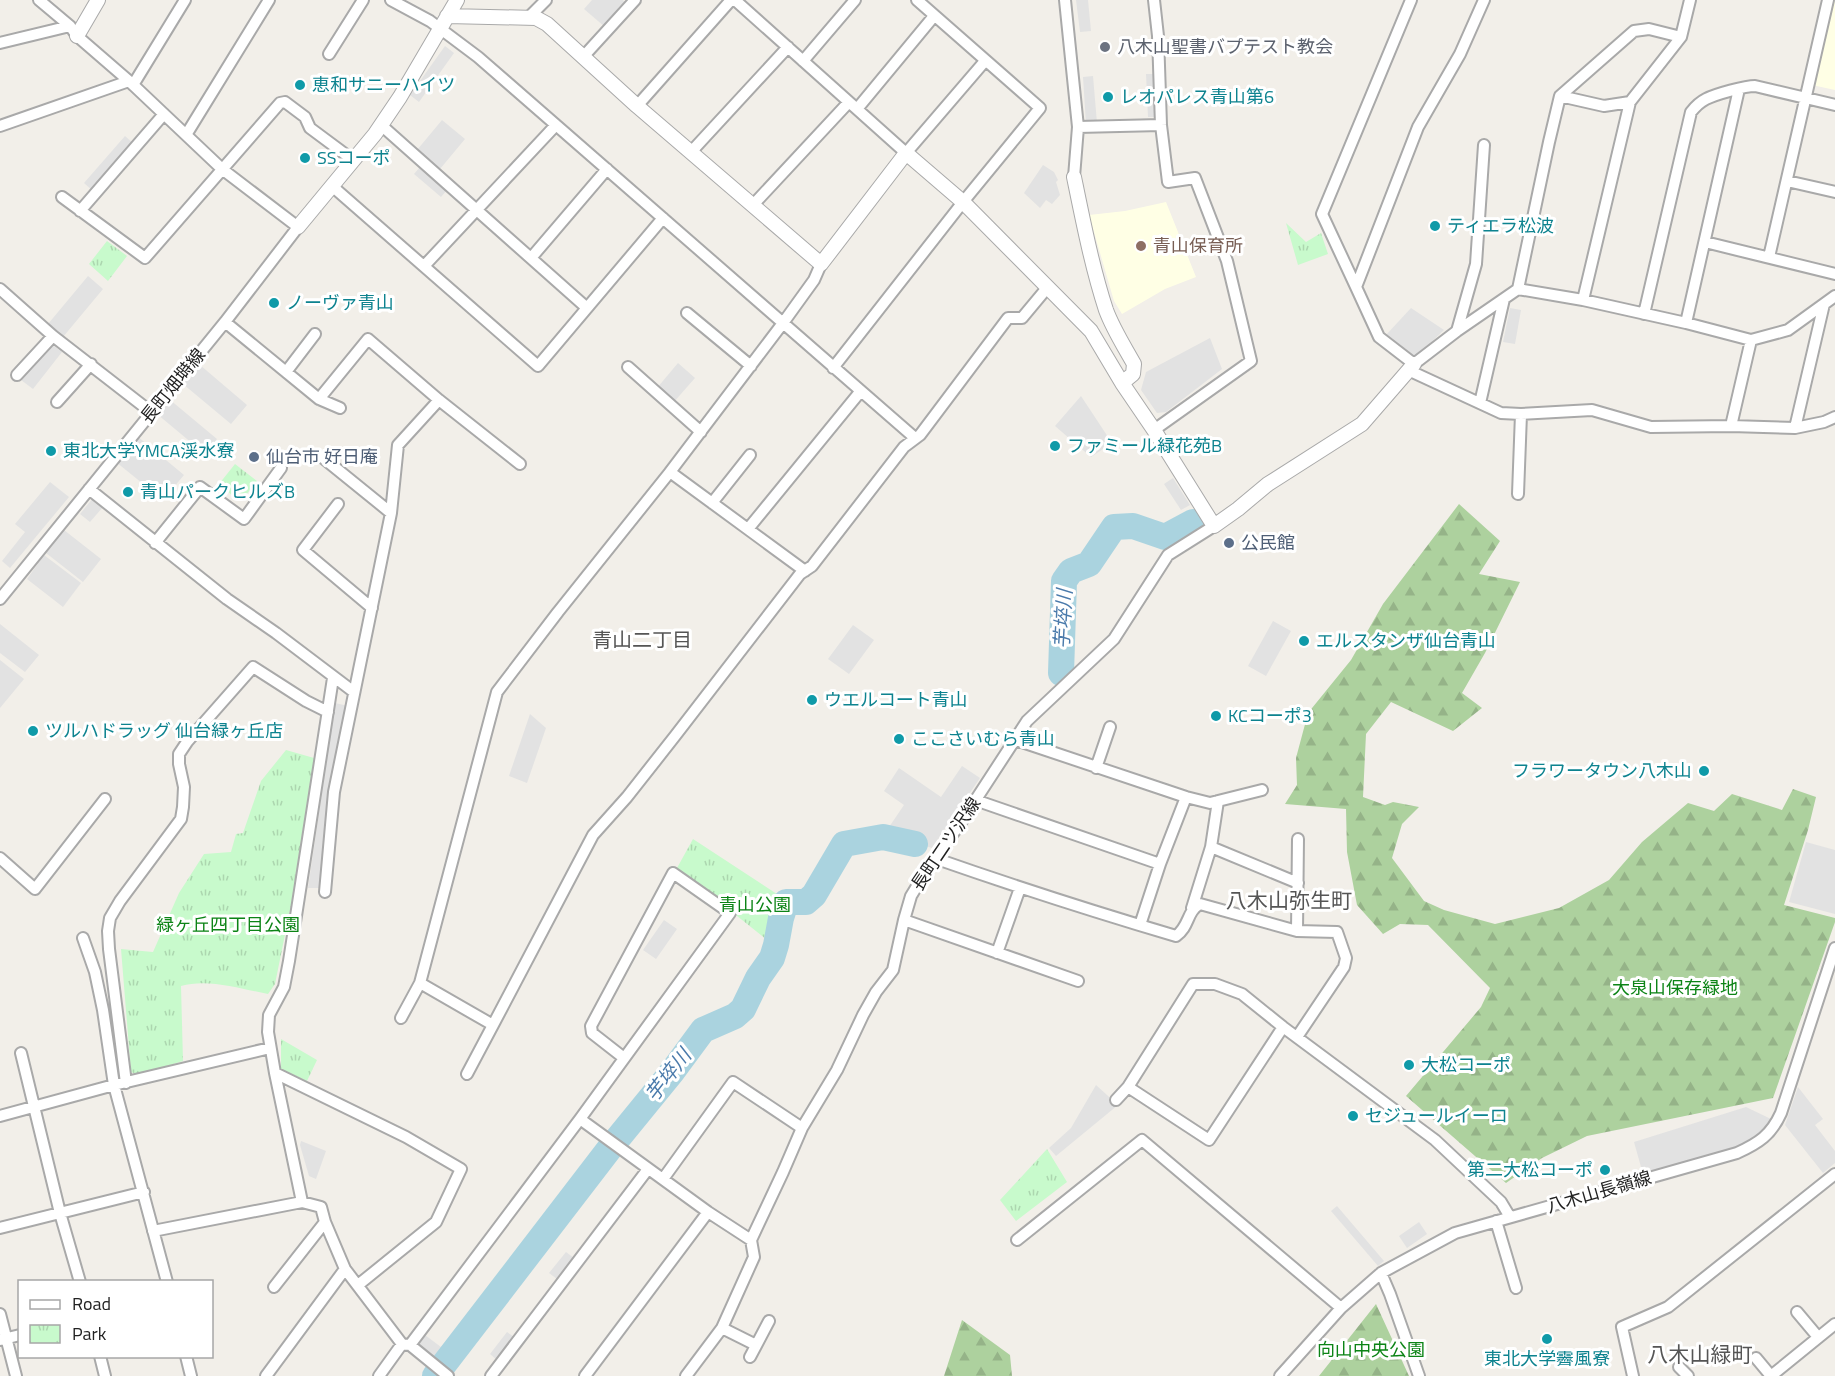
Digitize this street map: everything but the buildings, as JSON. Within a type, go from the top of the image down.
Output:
[{"type":"street","points":[[39,0],[222,169],[298,227],[381,125],[457,0]]},
{"type":"street","points":[[0,43],[74,31],[98,0]]},
{"type":"street","points":[[0,126],[131,83],[185,0]]},
{"type":"street","points":[[186,135],[269,0]]},
{"type":"street","points":[[328,54],[363,0]]},
{"type":"street","points":[[391,0],[430,21],[478,57],[915,438]]},
{"type":"street","points":[[528,18],[546,0]]},
{"type":"street","points":[[583,57],[635,0]]},
{"type":"street","points":[[637,106],[733,0],[963,202],[1091,331],[1214,526],[1268,484],[1362,424],[1411,367],[1457,331],[1518,289],[1560,96],[1634,31],[1649,29],[1681,37]]},
{"type":"street","points":[[803,61],[855,0]]},
{"type":"street","points":[[833,368],[1040,108],[917,0]]},
{"type":"street","points":[[1065,0],[1078,127],[1074,177],[1107,310],[1134,364],[1133,374],[1122,383]]},
{"type":"street","points":[[1154,0],[1158,36],[1161,125],[1168,182],[1195,178],[1227,261],[1251,361],[1154,430]]},
{"type":"street","points":[[1412,0],[1322,214],[1379,337],[1411,367],[1501,413],[1592,410],[1651,427],[1731,426],[1796,429],[1835,417]]},
{"type":"street","points":[[1356,286],[1418,127],[1460,54],[1484,0]]},
{"type":"street","points":[[1583,300],[1630,102],[1681,37],[1690,0]]},
{"type":"street","points":[[1769,257],[1828,0]]},
{"type":"street","points":[[447,16],[536,18],[547,24],[637,106],[821,264]]},
{"type":"street","points":[[753,205],[853,106],[934,16]]},
{"type":"street","points":[[691,152],[788,47]]},
{"type":"street","points":[[401,1018],[420,983],[498,692],[751,366],[814,280],[821,264],[906,153],[985,61]]},
{"type":"street","points":[[1644,314],[1691,112],[1707,99],[1747,86],[1835,105]]},
{"type":"street","points":[[1686,323],[1739,89]]},
{"type":"street","points":[[1560,96],[1604,106],[1630,102]]},
{"type":"street","points":[[62,197],[145,258],[280,103],[285,102],[305,117],[310,128],[353,160]]},
{"type":"street","points":[[81,211],[164,114]]},
{"type":"street","points":[[425,265],[556,124]]},
{"type":"street","points":[[381,125],[587,308]]},
{"type":"street","points":[[1078,127],[1161,125]]},
{"type":"street","points":[[1457,331],[1476,264],[1484,145]]},
{"type":"street","points":[[531,258],[607,169]]},
{"type":"street","points":[[1787,181],[1835,192]]},
{"type":"street","points":[[332,186],[538,366],[663,218]]},
{"type":"street","name":"長町畑塒線","points":[[0,599],[225,322],[298,227]]},
{"type":"street","points":[[1705,242],[1835,274]]},
{"type":"street","points":[[467,1074],[593,835],[627,797],[800,574],[812,566],[904,447],[920,435],[1008,318],[1022,318],[1047,288]]},
{"type":"street","points":[[0,289],[53,336],[151,412]]},
{"type":"street","points":[[1518,289],[1583,300],[1751,340],[1788,330],[1835,296]]},
{"type":"street","points":[[1480,403],[1504,299]]},
{"type":"street","points":[[1796,429],[1824,304]]},
{"type":"street","points":[[687,313],[751,366]]},
{"type":"street","points":[[225,322],[320,399],[340,408]]},
{"type":"street","points":[[286,372],[315,334]]},
{"type":"street","points":[[17,375],[53,336]]},
{"type":"street","points":[[320,399],[368,339],[439,400],[520,464]]},
{"type":"street","points":[[1731,426],[1751,340]]},
{"type":"street","points":[[57,402],[91,364]]},
{"type":"street","points":[[628,368],[700,432]]},
{"type":"street","points":[[748,529],[860,392]]},
{"type":"street","points":[[325,892],[334,792],[391,513],[398,446],[439,400]]},
{"type":"street","points":[[1518,494],[1521,414]]},
{"type":"street","points":[[712,503],[750,455]]},
{"type":"street","points":[[322,457],[391,513]]},
{"type":"street","points":[[154,543],[200,487],[244,519],[281,468]]},
{"type":"street","points":[[670,472],[805,571]]},
{"type":"street","points":[[89,489],[227,599],[354,692]]},
{"type":"street","points":[[338,504],[303,550],[372,608]]},
{"type":"street","name":"長町二ツ沢線","points":[[686,1376],[723,1328],[754,1257],[751,1240],[802,1128],[837,1070],[876,992],[893,970],[911,896],[934,858],[958,827],[1027,722],[1114,639],[1168,555],[1214,526]]},
{"type":"street","points":[[120,1084],[109,949],[110,918],[181,819],[184,787],[179,754],[253,667],[306,701],[328,711]]},
{"type":"street","points":[[302,1202],[268,1032],[269,1016],[284,987],[289,961],[333,678]]},
{"type":"street","points":[[1096,768],[1110,727]]},
{"type":"street","points":[[1016,740],[1096,768],[1210,803],[1262,789]]},
{"type":"street","points":[[1140,926],[1160,864],[1186,797]]},
{"type":"street","points":[[0,858],[35,889],[105,799]]},
{"type":"street","points":[[975,800],[1160,864]]},
{"type":"street","points":[[934,858],[1020,888],[1176,936],[1184,931],[1211,847],[1218,801]]},
{"type":"street","points":[[1297,930],[1298,839]]},
{"type":"street","points":[[1211,847],[1298,883]]},
{"type":"street","points":[[379,1376],[406,1345],[580,1119],[730,914],[674,873],[591,1026],[592,1033],[624,1058]]},
{"type":"street","points":[[997,953],[1020,888]]},
{"type":"street","points":[[1192,908],[1200,904],[1297,930],[1337,932],[1346,958],[1344,967],[1297,1037]]},
{"type":"street","points":[[904,920],[1078,981]]},
{"type":"street","points":[[82,938],[95,972],[166,1280]]},
{"type":"street","name":"八木山長嶺線","points":[[1280,1376],[1341,1308],[1381,1273],[1455,1233],[1737,1153],[1759,1143],[1775,1125],[1781,1113],[1835,948]]},
{"type":"street","points":[[420,983],[493,1025]]},
{"type":"street","points":[[1116,1100],[1128,1087],[1193,984],[1215,984],[1242,994],[1435,1140],[1501,1202],[1510,1217]]},
{"type":"street","points":[[1128,1087],[1209,1140],[1283,1027]]},
{"type":"street","points":[[0,1116],[270,1048]]},
{"type":"street","points":[[21,1053],[60,1213],[80,1280]]},
{"type":"street","points":[[275,1073],[406,1137],[460,1169],[436,1222],[358,1285]]},
{"type":"street","points":[[663,1179],[733,1082],[802,1128]]},
{"type":"street","points":[[580,1119],[708,1212],[751,1240]]},
{"type":"street","points":[[1017,1240],[1142,1140],[1341,1308]]},
{"type":"street","points":[[491,1376],[648,1169]]},
{"type":"street","points":[[1634,1376],[1622,1327],[1668,1307],[1835,1174]]},
{"type":"street","points":[[0,1228],[144,1192]]},
{"type":"street","points":[[153,1231],[302,1202],[321,1207],[345,1269],[406,1345],[447,1375]]},
{"type":"street","points":[[585,1376],[708,1212]]},
{"type":"street","points":[[1496,1221],[1516,1288]]},
{"type":"street","points":[[274,1287],[325,1222]]},
{"type":"street","points":[[266,1376],[345,1269]]},
{"type":"street","points":[[1381,1273],[1419,1376]]},
{"type":"street","points":[[1797,1312],[1818,1337]]},
{"type":"street","points":[[0,1314],[3,1339],[16,1376]]},
{"type":"street","points":[[750,1357],[770,1321]]},
{"type":"street","points":[[1756,1358],[1771,1376],[1835,1324]]},
{"type":"street","points":[[723,1328],[756,1345]]},
{"type":"street","points":[[3,1339],[18,1335]]},
{"type":"street","points":[[100,1358],[105,1376]]},
{"type":"street","points":[[186,1358],[191,1376]]},
{"type":"street","points":[[1679,1367],[1688,1376]]},
{"type":"shaded area","points":[[592,0],[623,0],[625,3],[605,27],[584,9]]},
{"type":"shaded area","points":[[1076,0],[1088,0],[1091,31],[1080,32]]},
{"type":"shaded area","points":[[1831,0],[1835,0],[1835,90],[1812,85]]},
{"type":"shaded area","points":[[445,46],[454,53],[419,102],[410,95]]},
{"type":"shaded area","points":[[1146,74],[1155,74],[1157,117],[1148,117]]},
{"type":"shaded area","points":[[1093,76],[1097,123],[1086,124],[1083,77]]},
{"type":"shaded area","points":[[442,120],[465,139],[440,169],[417,150]]},
{"type":"shaded area","points":[[125,136],[134,144],[93,191],[84,183]]},
{"type":"shaded area","points":[[1043,165],[1054,172],[1058,180],[1056,182],[1060,195],[1052,204],[1046,200],[1040,208],[1024,193]]},
{"type":"shaded area","points":[[420,167],[447,190],[441,197],[414,174]]},
{"type":"shaded area","name":"青山保育所","points":[[1166,202],[1196,277],[1165,289],[1122,314],[1114,301],[1089,215],[1125,211]]},
{"type":"shaded area","points":[[88,276],[103,289],[63,337],[48,324]]},
{"type":"shaded area","points":[[1411,308],[1444,330],[1416,357],[1386,335]]},
{"type":"shaded area","points":[[1510,308],[1521,310],[1515,344],[1503,342]]},
{"type":"shaded area","points":[[1210,338],[1222,369],[1166,412],[1157,413],[1141,390],[1146,372]]},
{"type":"shaded area","points":[[50,343],[62,352],[33,389],[21,380]]},
{"type":"shaded area","points":[[678,363],[695,378],[673,403],[657,388]]},
{"type":"shaded area","points":[[200,365],[247,405],[231,424],[183,384]]},
{"type":"shaded area","points":[[1081,396],[1112,443],[1091,457],[1055,426]]},
{"type":"shaded area","points":[[169,399],[217,439],[205,454],[157,414]]},
{"type":"shaded area","points":[[137,436],[184,475],[163,500],[116,462]]},
{"type":"shaded area","points":[[1173,478],[1190,505],[1181,510],[1164,484]]},
{"type":"shaded area","points":[[50,482],[69,497],[10,568],[2,561],[25,532],[15,524]]},
{"type":"shaded area","points":[[93,498],[103,507],[90,522],[80,514]]},
{"type":"shaded area","points":[[64,530],[101,559],[83,582],[46,553]]},
{"type":"shaded area","points":[[44,555],[81,583],[63,607],[27,579]]},
{"type":"shaded area","points":[[1273,621],[1291,631],[1266,676],[1248,666]]},
{"type":"shaded area","points":[[0,624],[39,655],[25,672],[0,653]]},
{"type":"shaded area","points":[[853,625],[874,640],[849,674],[828,659]]},
{"type":"shaded area","points":[[0,660],[24,679],[0,708]]},
{"type":"shaded area","points":[[335,703],[348,706],[323,888],[308,888]]},
{"type":"shaded area","points":[[530,714],[546,728],[527,783],[509,776]]},
{"type":"shaded area","points":[[962,766],[980,778],[932,848],[885,833],[904,805],[884,791],[899,768],[941,797]]},
{"type":"shaded area","points":[[1806,842],[1835,850],[1835,914],[1789,902]]},
{"type":"shaded area","points":[[664,920],[677,929],[656,959],[643,950]]},
{"type":"shaded area","points":[[1096,1085],[1118,1105],[1056,1156],[1049,1148],[1071,1128]]},
{"type":"shaded area","points":[[1798,1087],[1823,1119],[1815,1125],[1835,1151],[1835,1163],[1823,1173],[1785,1125]]},
{"type":"shaded area","points":[[1746,1107],[1771,1119],[1762,1132],[1746,1144],[1643,1174],[1634,1142]]},
{"type":"shaded area","points":[[301,1141],[326,1151],[316,1179],[309,1176],[300,1145]]},
{"type":"shaded area","points":[[1337,1206],[1384,1261],[1378,1266],[1331,1211]]},
{"type":"shaded area","points":[[1419,1222],[1427,1234],[1407,1248],[1399,1236]]},
{"type":"shaded area","points":[[566,1252],[574,1258],[557,1279],[549,1273]]},
{"type":"shaded area","points":[[507,1332],[514,1337],[497,1360],[490,1354]]},
{"type":"shaded area","points":[[425,1335],[449,1353],[440,1364],[420,1349],[420,1342]]},
{"type":"green space","points":[[1286,223],[1306,242],[1321,233],[1328,254],[1298,265]]},
{"type":"green space","points":[[107,241],[127,256],[108,281],[89,264]]},
{"type":"green space","points":[[235,464],[257,481],[246,495],[234,497],[219,484]]},
{"type":"green space","name":"大泉山保存緑地","points":[[1459,504],[1500,541],[1479,574],[1520,582],[1485,653],[1462,693],[1482,708],[1453,731],[1391,702],[1366,734],[1363,797],[1385,805],[1393,802],[1419,807],[1402,824],[1392,858],[1424,901],[1444,910],[1495,924],[1559,908],[1609,880],[1642,842],[1688,803],[1714,811],[1732,794],[1782,810],[1793,789],[1816,797],[1784,905],[1835,918],[1773,1098],[1587,1136],[1542,1158],[1506,1183],[1406,1096],[1481,1007],[1490,988],[1428,925],[1400,924],[1383,934],[1357,905],[1347,852],[1346,809],[1285,804],[1297,785],[1296,758],[1308,713],[1351,660],[1383,604]]},
{"type":"green space","name":"緑ヶ丘四丁目公園","points":[[286,750],[314,758],[291,905],[275,984],[268,994],[213,984],[181,986],[183,1061],[138,1075],[131,1072],[121,949],[153,952],[179,893],[204,854],[231,852],[236,834],[243,833],[261,781]]},
{"type":"green space","name":"青山公園","points":[[693,839],[780,896],[767,940],[677,868]]},
{"type":"green space","points":[[281,1039],[317,1060],[307,1081],[281,1069]]},
{"type":"green space","points":[[1047,1149],[1067,1182],[1016,1221],[1000,1200]]},
{"type":"green space","name":"向山中央公園","points":[[1376,1304],[1409,1376],[1319,1376]]},
{"type":"green space","points":[[962,1320],[1010,1355],[1012,1376],[944,1376]]},
{"type":"waterway","name":"芋埣川","points":[[1061,673],[1064,581],[1071,571],[1089,564],[1114,527],[1133,526],[1165,537],[1193,522]]},
{"type":"waterway","name":"芋埣川","points":[[435,1376],[703,1030],[735,1016],[743,1009],[758,978],[772,958],[786,902],[806,902],[814,895],[844,844],[883,837],[915,844]]},
{"type":"place","name":"八木山聖書バプテスト教会","points":[[1105,47]]},
{"type":"place","name":"恵和サニーハイツ","points":[[300,85]]},
{"type":"place","name":"レオパレス青山第6","points":[[1108,97]]},
{"type":"place","name":"SSコーポ","points":[[305,158]]},
{"type":"place","name":"ティエラ松波","points":[[1435,226]]},
{"type":"place","name":"青山保育所","points":[[1141,246]]},
{"type":"place","name":"ノーヴァ青山","points":[[274,303]]},
{"type":"place","name":"ファミール緑花苑B","points":[[1055,446]]},
{"type":"place","name":"東北大学YMCA渓水寮","points":[[51,451]]},
{"type":"place","name":"仙台市 好日庵","points":[[254,457]]},
{"type":"place","name":"青山パークヒルズB","points":[[128,492]]},
{"type":"place","name":"公民館","points":[[1229,543]]},
{"type":"place","name":"エルスタンザ仙台青山","points":[[1304,641]]},
{"type":"place","name":"ウエルコート青山","points":[[812,700]]},
{"type":"place","name":"KCコーポ3","points":[[1216,716]]},
{"type":"place","name":"ツルハドラッグ 仙台緑ヶ丘店","points":[[33,731]]},
{"type":"place","name":"ここさいむら青山","points":[[899,739]]},
{"type":"place","name":"フラワータウン八木山","points":[[1704,771]]},
{"type":"place","name":"大松コーポ","points":[[1409,1065]]},
{"type":"place","name":"セジュールイーロ","points":[[1353,1116]]},
{"type":"place","name":"第二大松コーポ","points":[[1605,1170]]},
{"type":"place","name":"東北大学霽風寮","points":[[1547,1339]]},
{"type":"district","name":"青山二丁目","points":[[642,640]]},
{"type":"district","name":"八木山弥生町","points":[[1289,901]]},
{"type":"district","name":"八木山緑町","points":[[1700,1355]]}]
